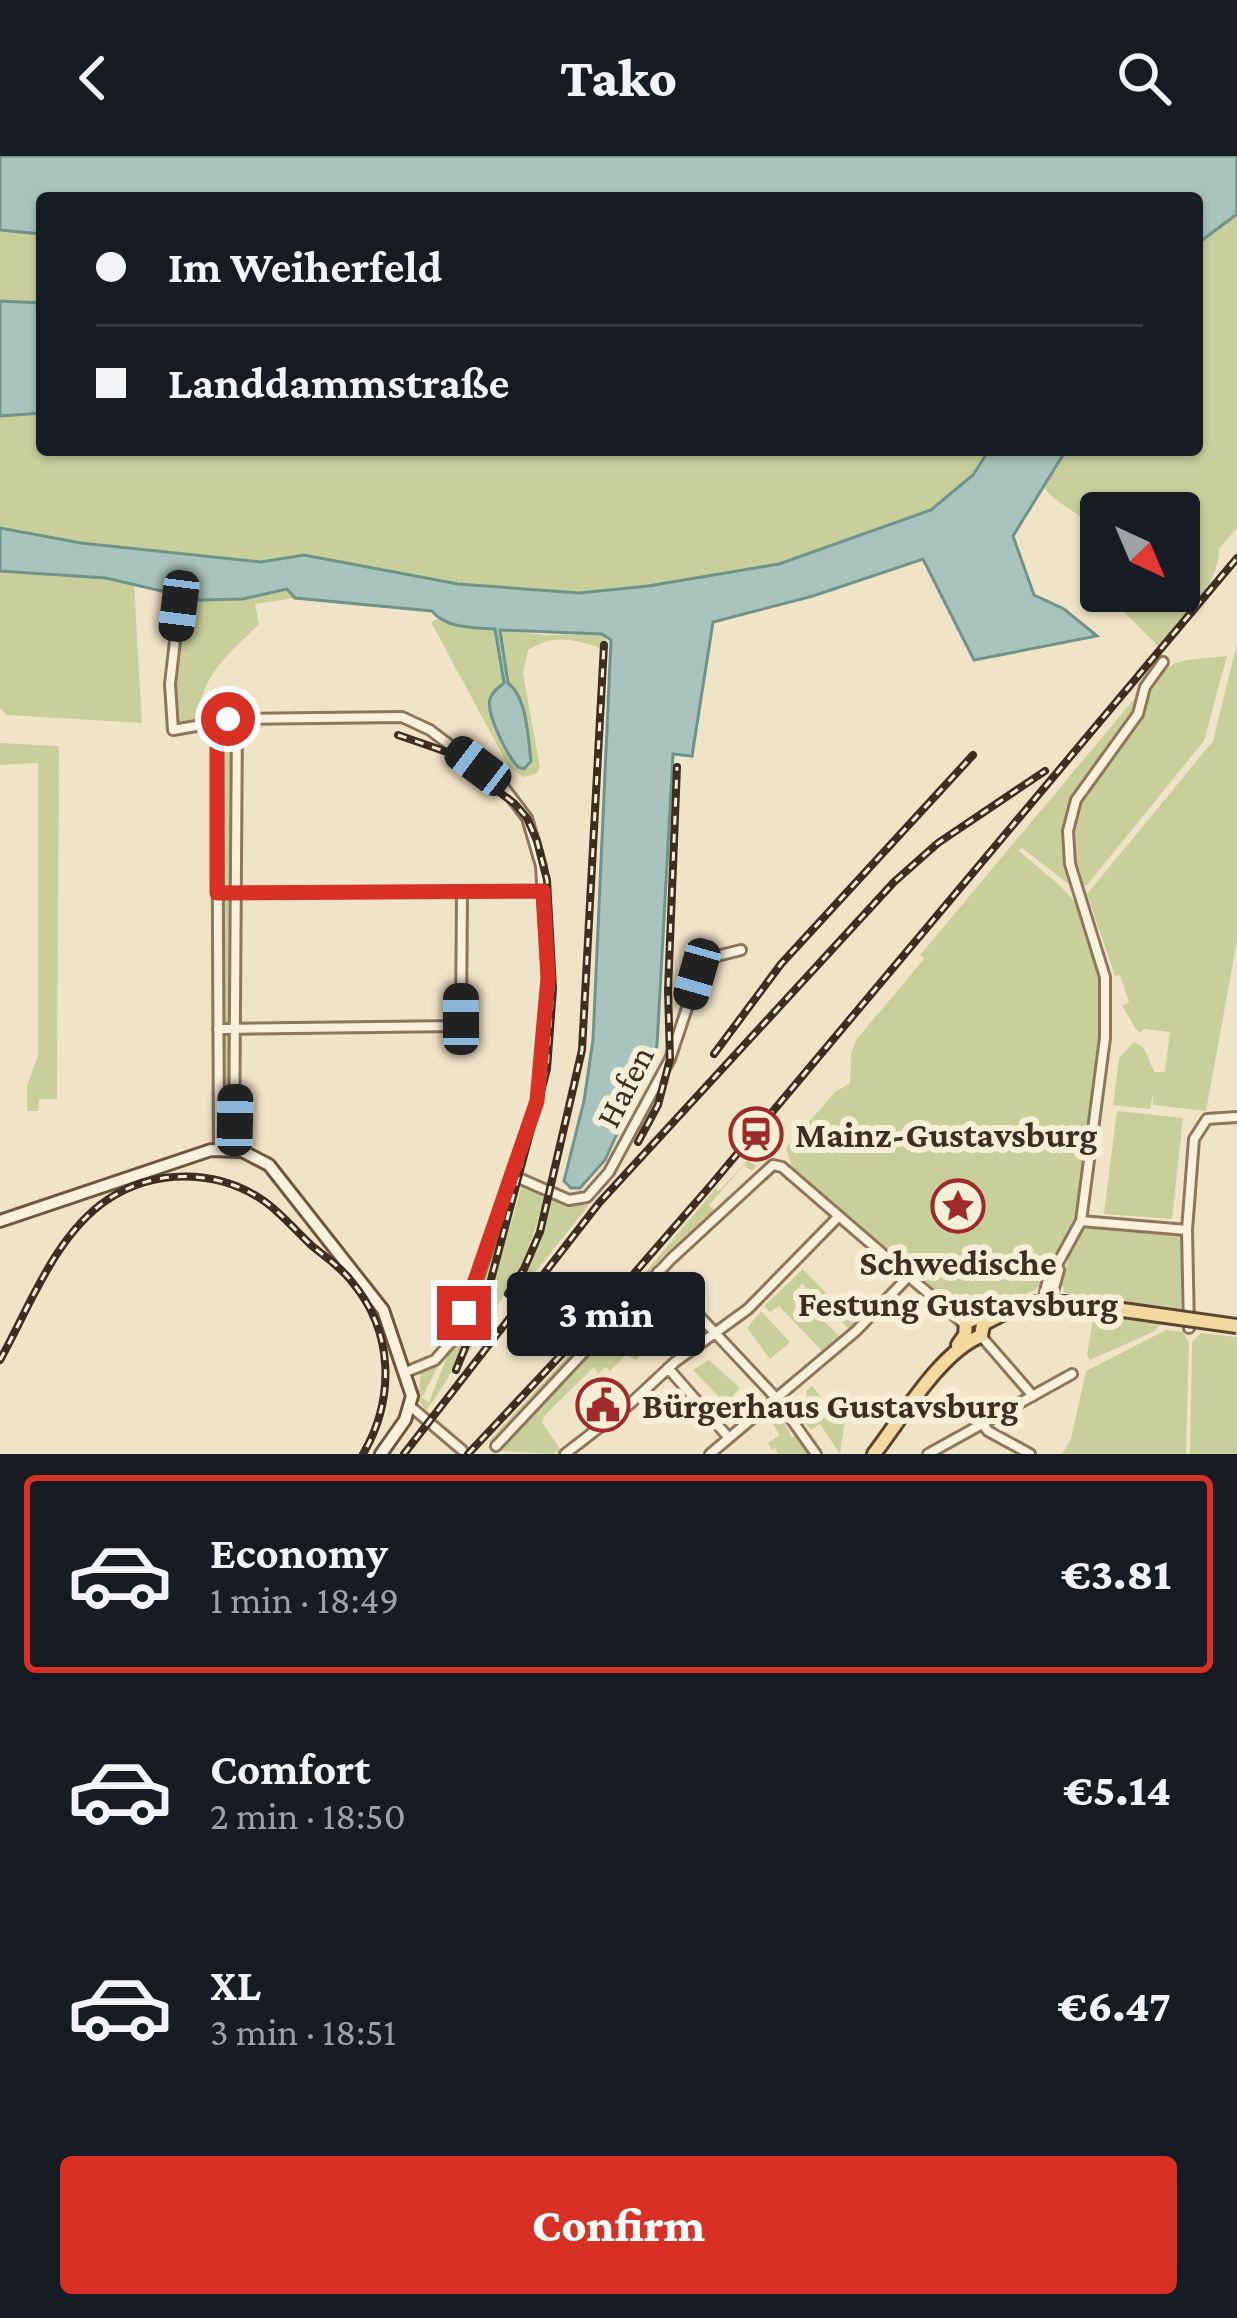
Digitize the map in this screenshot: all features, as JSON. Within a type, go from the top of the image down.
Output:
[{"type":"main road","points":[[0,1221],[219,1148],[261,1159],[277,1172],[378,1302],[406,1372],[410,1406],[381,1454]]},
{"type":"main road","points":[[874,1454],[973,1330],[1001,1306],[1047,1302],[1237,1326]]},
{"type":"street","points":[[179,606],[170,684],[173,730],[237,718],[402,717],[430,730],[489,774],[527,818],[535,839],[548,978],[543,1070],[514,1176],[449,1346],[435,1360],[406,1372]]},
{"type":"street","points":[[1047,1302],[1082,1221],[1107,993],[1070,864],[1068,831],[1076,800],[1138,714],[1145,687],[1162,662]]},
{"type":"street","points":[[234,1149],[237,718]]},
{"type":"street","points":[[217,721],[219,1148]]},
{"type":"street","points":[[218,1029],[457,1027],[461,1019],[462,891]]},
{"type":"street","points":[[217,893],[543,891]]},
{"type":"street","name":"Hafen","points":[[514,1176],[569,1200],[587,1197],[609,1172],[670,1060],[701,966],[709,958],[741,950]]},
{"type":"street","points":[[1189,1328],[1187,1230],[1197,1131],[1215,1116],[1237,1117]]},
{"type":"street","points":[[496,1446],[658,1272],[775,1164],[973,1330],[1033,1396]]},
{"type":"street","points":[[565,1454],[769,1290],[839,1216]]},
{"type":"street","points":[[1082,1221],[1187,1230]]},
{"type":"street","points":[[658,1272],[777,1400],[816,1454]]},
{"type":"street","points":[[710,1454],[856,1331],[908,1277]]},
{"type":"street","points":[[668,1368],[729,1438]]},
{"type":"street","points":[[928,1454],[941,1451],[1072,1374]]},
{"type":"street","points":[[410,1406],[462,1450]]},
{"type":"street","points":[[982,1423],[988,1432],[1030,1454]]},
{"type":"green space","points":[[1237,214],[1237,528],[1219,549],[1206,589],[1200,597],[1200,492],[1080,492],[1080,517],[1043,487],[1062,456],[1203,456],[1203,240]]},
{"type":"green space","points":[[0,230],[36,233],[36,303],[0,301]]},
{"type":"green space","points":[[36,413],[36,456],[985,456],[973,475],[931,510],[779,564],[579,593],[458,584],[304,555],[261,562],[81,543],[0,528],[0,416]]},
{"type":"green space","points":[[0,571],[134,584],[142,723],[7,715],[0,708]]},
{"type":"green space","points":[[287,589],[295,598],[255,604],[259,624],[211,677],[198,720],[178,722],[172,706],[178,632],[183,632],[185,616],[181,614],[183,596],[243,599]]},
{"type":"green space","points":[[1124,612],[1189,612],[1159,647]]},
{"type":"green space","points":[[437,619],[496,629],[504,683],[489,706],[497,729],[531,761],[525,722],[513,685],[508,683],[500,630],[603,634],[606,640],[601,648],[564,640],[528,650],[523,673],[540,768],[537,773],[524,777],[509,767],[431,622]]},
{"type":"green space","points":[[1237,643],[1237,941],[1206,1111],[1153,1105],[1153,1094],[1150,1109],[1113,1105],[1119,1058],[1134,1042],[1144,1048],[1154,1072],[1165,1072],[1170,1032],[1144,1029],[1139,1033],[1122,1006],[1129,1002],[1120,975],[1115,976],[1087,894],[1213,741]]},
{"type":"green space","points":[[1227,656],[1204,741],[1087,885],[1075,889],[1022,848],[1019,851],[1079,908],[1101,978],[1096,1110],[1072,1227],[1183,1235],[1181,1309],[1065,1293],[1062,1284],[1068,1260],[1060,1256],[1036,1289],[961,1313],[792,1167],[786,1148],[835,1092],[850,1083],[856,1040],[924,959],[920,955],[1135,698],[1145,696],[1160,673],[1178,662]]},
{"type":"green space","points":[[230,730],[232,1135],[222,1134],[222,737],[223,731]]},
{"type":"green space","points":[[0,743],[59,746],[57,1099],[39,1099],[38,1111],[27,1111],[27,1085],[38,1056],[38,763],[0,765]]},
{"type":"green space","points":[[1117,1111],[1183,1118],[1172,1219],[1104,1214]]},
{"type":"green space","points":[[748,1160],[756,1166],[752,1171],[744,1165],[709,1205],[714,1210],[665,1254],[583,1347],[477,1454],[650,1267],[715,1189],[719,1191]]},
{"type":"green space","points":[[522,1185],[546,1195],[524,1263],[462,1363],[490,1295]]},
{"type":"green space","points":[[552,1198],[589,1205],[511,1302],[540,1242]]},
{"type":"green space","points":[[506,1209],[486,1289],[467,1340],[426,1410],[418,1400],[421,1371],[439,1364],[422,1398],[429,1402]]},
{"type":"green space","points":[[803,1269],[855,1323],[849,1329],[802,1284],[795,1292],[839,1336],[822,1351],[779,1306],[770,1312],[764,1306]]},
{"type":"green space","points":[[635,1306],[661,1335],[636,1360],[626,1355],[610,1371],[606,1367],[598,1374],[594,1367],[546,1414],[542,1422],[560,1449],[553,1454],[502,1451],[501,1446]]},
{"type":"green space","points":[[761,1311],[790,1342],[770,1359],[747,1328]]},
{"type":"green space","points":[[1104,1316],[1161,1324],[1090,1360],[1093,1319]]},
{"type":"green space","points":[[1166,1330],[1183,1332],[1189,1342],[1186,1454],[1062,1454],[1071,1439],[1086,1371]]},
{"type":"green space","points":[[1201,1333],[1237,1337],[1237,1454],[1190,1454],[1192,1342]]},
{"type":"green space","points":[[709,1360],[740,1388],[725,1403],[693,1370]]},
{"type":"green space","points":[[812,1386],[836,1416],[846,1412],[840,1454],[820,1424],[811,1430],[795,1410],[808,1400],[806,1391]]},
{"type":"green space","points":[[781,1417],[792,1437],[797,1435],[810,1454],[772,1450],[768,1443],[780,1435],[773,1424]]},
{"type":"water","points":[[0,156],[1237,156],[1237,214],[1203,240],[1203,192],[36,192],[36,233],[0,230]]},
{"type":"water","points":[[0,301],[36,303],[36,413],[0,416]]},
{"type":"water","points":[[985,456],[1062,456],[1013,536],[1034,595],[1064,609],[1097,636],[974,660],[923,559],[813,596],[713,622],[692,756],[673,754],[657,1046],[605,1160],[580,1188],[571,1188],[564,1181],[593,1040],[611,640],[602,634],[500,630],[508,683],[526,718],[531,761],[524,769],[508,753],[491,714],[491,697],[504,683],[495,629],[452,624],[432,611],[295,598],[287,589],[243,599],[200,600],[106,578],[0,571],[0,528],[81,543],[261,562],[304,555],[458,584],[579,593],[779,564],[931,510],[973,475]]},
{"type":"railway","points":[[468,1454],[711,1185],[1237,558]]},
{"type":"railway","points":[[508,1294],[540,1232],[582,1050],[604,645]]},
{"type":"railway","points":[[398,735],[447,752],[515,804],[537,841],[547,880],[553,989],[547,1069],[488,1291],[456,1370]]},
{"type":"railway","points":[[714,1054],[781,964],[973,755]]},
{"type":"railway","points":[[638,1142],[658,1105],[670,1059],[668,990],[677,767]]},
{"type":"railway","points":[[404,1454],[599,1203],[894,882],[938,843],[1045,771]]},
{"type":"railway","points":[[0,1360],[58,1252],[107,1200],[165,1178],[186,1176],[227,1183],[276,1211],[343,1272],[366,1301],[382,1344],[385,1389],[363,1454]]},
{"type":"place","name":"Mainz-Gustavsburg","points":[[756,1134]]},
{"type":"place","name":"Schwedische Festung Gustavsburg","points":[[958,1206]]},
{"type":"place","name":"Bürgerhaus Gustavsburg","points":[[603,1405]]},
{"type":"route","points":[[228,719],[217,721],[217,893],[543,891],[548,978],[543,1070],[527,1139],[464,1313]]}]
